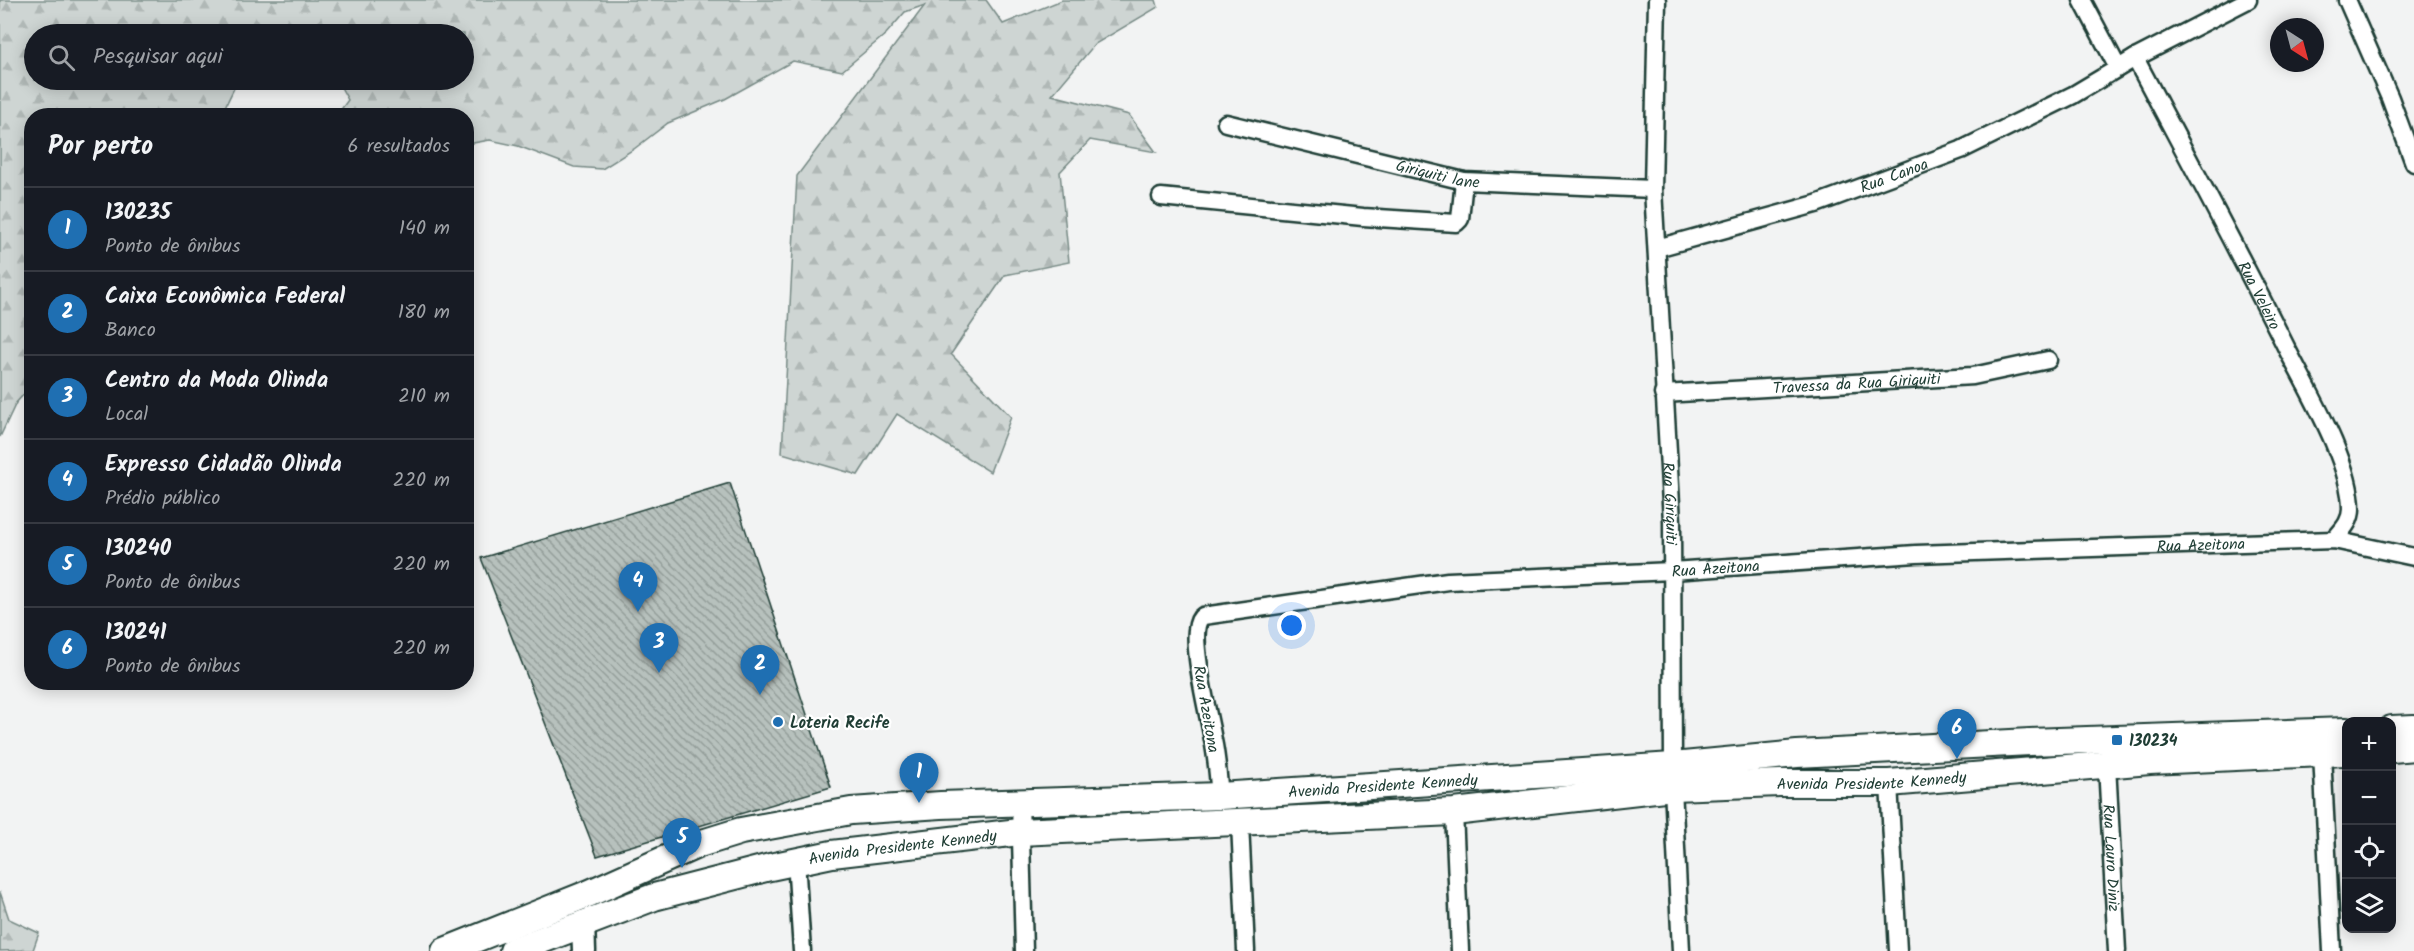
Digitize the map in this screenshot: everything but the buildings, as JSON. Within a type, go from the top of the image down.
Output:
[{"type":"main road","points":[[2396,729],[2414,728]]},
{"type":"main road","name":"Avenida Presidente Kennedy","points":[[513,951],[583,922],[691,885],[796,861],[1019,832],[1454,812],[1673,777],[1797,754],[1967,745],[2342,731]]},
{"type":"main road","points":[[2396,749],[2414,747]]},
{"type":"main road","name":"Avenida Presidente Kennedy","points":[[445,951],[590,893],[668,856],[741,831],[851,811],[1020,801],[1220,796],[1673,777],[1780,783],[1889,783],[2040,773],[2107,765],[2334,753]]},
{"type":"street","points":[[1653,189],[1657,0]]},
{"type":"street","points":[[2082,0],[2118,68]]},
{"type":"street","name":"Rua Canoa","points":[[1657,244],[1815,204],[1891,178],[1961,150],[2073,94],[2135,58],[2248,0]]},
{"type":"street","points":[[2347,0],[2390,98],[2414,163]]},
{"type":"street","name":"Rua Veleiro","points":[[2135,58],[2300,374],[2344,473],[2351,509],[2349,518],[2334,540]]},
{"type":"street","name":"Giriquiti lane","points":[[1226,123],[1464,181],[1653,189]]},
{"type":"street","points":[[1161,197],[1363,217],[1456,223],[1460,219],[1464,181]]},
{"type":"street","name":"Rua Giriquiti","points":[[1653,189],[1672,521],[1673,777],[1681,951]]},
{"type":"street","name":"Travessa da Rua Giriquiti","points":[[1663,394],[1973,376],[2048,360]]},
{"type":"street","name":"Rua Azeitona","points":[[1220,796],[1214,740],[1199,670],[1197,624],[1203,616],[1448,581],[1672,571],[1916,554],[2334,540],[2414,557]]},
{"type":"street","points":[[2332,951],[2334,753]]},
{"type":"street","name":"Rua Lauro Diniz","points":[[2107,765],[2118,951]]},
{"type":"street","points":[[1889,783],[1898,951]]},
{"type":"street","points":[[1020,801],[1019,832],[1024,951]]},
{"type":"street","points":[[1454,812],[1460,951]]},
{"type":"street","points":[[1240,823],[1246,951]]},
{"type":"street","points":[[796,861],[802,951]]},
{"type":"street","points":[[583,922],[585,951]]},
{"type":"green space","points":[[0,0],[986,0],[1003,24],[1062,0],[1156,0],[1158,7],[1095,44],[1052,95],[1129,115],[1156,152],[1090,140],[1060,172],[1069,262],[1005,275],[951,354],[1011,417],[990,472],[897,414],[858,475],[782,453],[797,176],[925,5],[905,12],[886,34],[842,71],[793,61],[725,99],[668,123],[634,149],[602,169],[574,167],[518,146],[490,140],[474,143],[474,108],[342,108],[348,100],[342,90],[474,90],[474,24],[24,24],[24,90],[233,90],[224,108],[24,108],[24,394],[16,403],[0,437]]},
{"type":"green space","points":[[0,892],[9,919],[39,933],[33,950],[0,951]]},
{"type":"place","name":"Expresso Cidadão Olinda","points":[[638,612]]},
{"type":"place","name":"Centro da Moda Olinda","points":[[659,673]]},
{"type":"place","name":"Caixa Econômica Federal","points":[[760,695]]},
{"type":"place","name":"Loteria Recife","points":[[778,722]]},
{"type":"place","name":"130234","points":[[2117,740]]},
{"type":"place","name":"130241","points":[[1957,759]]},
{"type":"place","name":"130235","points":[[919,803]]},
{"type":"place","name":"130240","points":[[682,868]]}]
